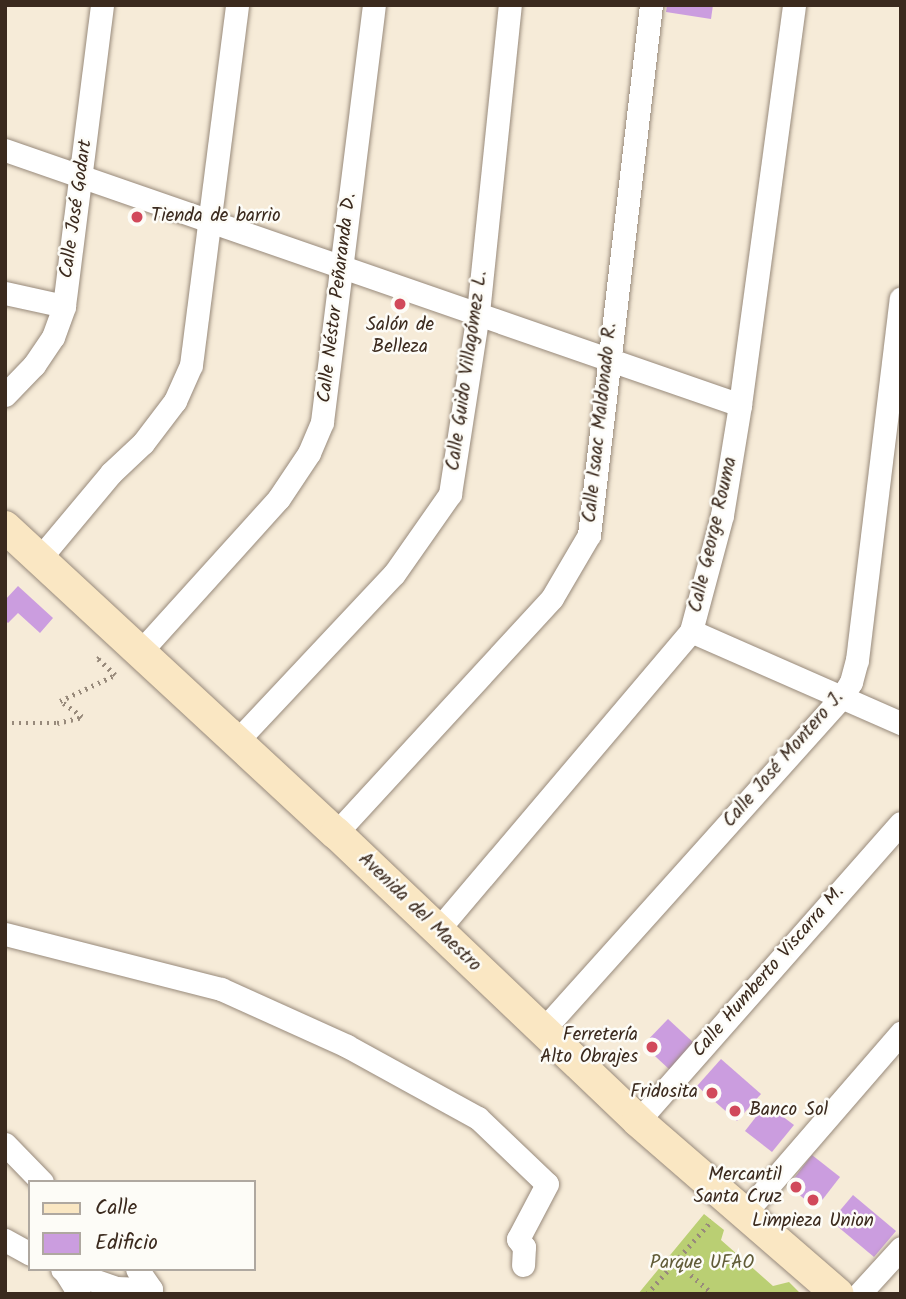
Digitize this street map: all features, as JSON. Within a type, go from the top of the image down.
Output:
[{"type":"main road","name":"Avenida del Maestro","points":[[5,527],[40,558],[124,653],[236,742],[336,833],[436,932],[638,1121],[838,1294]]},
{"type":"street","name":"Calle José Godart","points":[[5,395],[34,365],[53,337],[64,306],[102,5]]},
{"type":"street","points":[[40,558],[175,401],[191,365],[237,5]]},
{"type":"street","name":"Calle Néstor Peñaranda D.","points":[[124,653],[279,498],[309,453],[322,422],[331,376],[374,5]]},
{"type":"street","name":"Calle Guido Villagómez L.","points":[[236,742],[394,574],[450,494],[478,313],[510,5]]},
{"type":"street","name":"Calle Isaac Maldonado R.","points":[[336,833],[552,598],[575,564],[589,535],[607,360],[651,5]]},
{"type":"street","name":"Calle George Rouma","points":[[436,932],[691,631],[722,515],[740,405],[794,5]]},
{"type":"street","points":[[5,150],[342,264],[740,405]]},
{"type":"street","points":[[5,293],[64,306]]},
{"type":"street","name":"Calle José Montero J.","points":[[543,1030],[841,698],[857,660],[901,299]]},
{"type":"street","points":[[691,631],[901,723]]},
{"type":"street","name":"Calle Humberto Viscarra M.","points":[[638,1121],[901,823]]},
{"type":"street","points":[[5,933],[221,989],[346,1046],[478,1118],[547,1184],[518,1239],[524,1247],[523,1265]]},
{"type":"street","points":[[736,1208],[901,1033]]},
{"type":"street","points":[[5,1143],[40,1180]]},
{"type":"street","points":[[5,1240],[28,1253]]},
{"type":"street","points":[[859,1294],[901,1248]]},
{"type":"street","points":[[64,1271],[79,1294]]},
{"type":"street","points":[[66,1271],[116,1288],[151,1289],[138,1271]]},
{"type":"path","points":[[5,723],[57,723],[82,718],[60,701],[115,675],[99,659],[103,654],[124,653]]},
{"type":"path","points":[[647,1294],[736,1208]]},
{"type":"path","points":[[691,1275],[713,1294]]},
{"type":"green space","name":"Parque UFAO","points":[[704,1214],[724,1230],[721,1240],[773,1286],[789,1282],[801,1294],[638,1294]]},
{"type":"building","points":[[667,5],[713,5],[711,19],[666,12]]},
{"type":"building","points":[[18,586],[53,618],[40,633],[18,613],[8,623],[5,620],[5,600]]},
{"type":"building","points":[[668,1019],[695,1044],[670,1070],[643,1045]]},
{"type":"building","points":[[721,1059],[761,1094],[737,1121],[697,1086]]},
{"type":"building","points":[[766,1104],[794,1125],[772,1152],[745,1131]]},
{"type":"building","points":[[812,1155],[840,1177],[816,1208],[788,1186]]},
{"type":"building","points":[[853,1195],[896,1231],[874,1257],[831,1221]]},
{"type":"place","name":"Tienda de barrio","points":[[137,217]]},
{"type":"place","name":"Salón de Belleza","points":[[400,304]]},
{"type":"place","name":"Ferretería Alto Obrajes","points":[[652,1047]]},
{"type":"place","name":"Fridosita","points":[[712,1093]]},
{"type":"place","name":"Banco Sol","points":[[735,1111]]},
{"type":"place","name":"Mercantil Santa Cruz","points":[[796,1187]]},
{"type":"place","name":"Limpieza Union","points":[[813,1200]]}]
